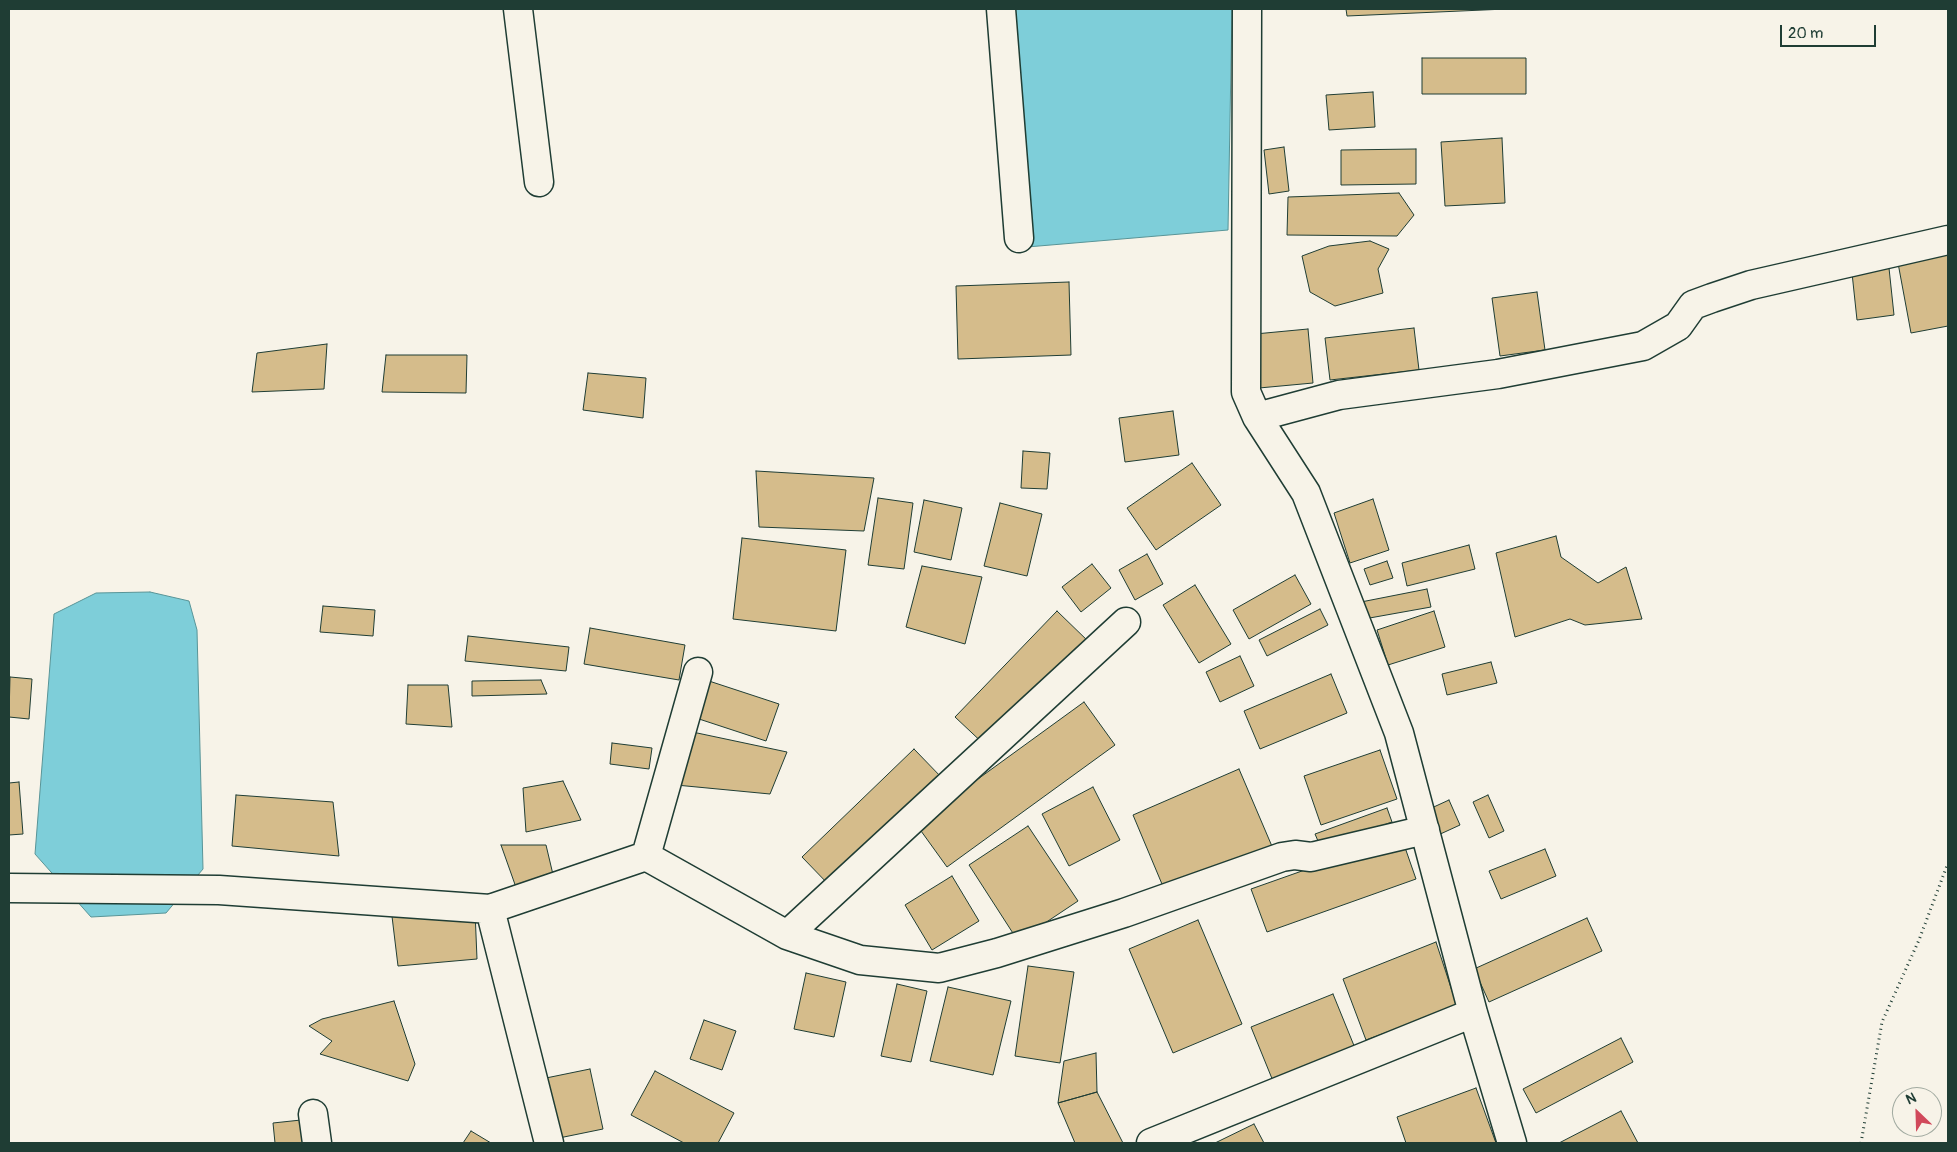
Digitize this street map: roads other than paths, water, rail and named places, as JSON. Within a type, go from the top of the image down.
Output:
[{"type":"street","points":[[518,9],[539,182]]},
{"type":"street","points":[[1001,9],[1019,238]]},
{"type":"street","points":[[1247,9],[1246,392],[1256,417],[1306,493],[1399,733],[1473,1013],[1512,1143]]},
{"type":"street","points":[[1256,417],[1339,395],[1498,374],[1643,346],[1678,326],[1694,305],[1712,298],[1751,285],[1948,240]]},
{"type":"street","points":[[787,935],[1126,622]]},
{"type":"street","points":[[646,856],[698,672]]},
{"type":"street","points":[[9,888],[219,890],[490,909],[646,856],[787,935],[860,960],[939,968],[997,953],[1124,913],[1282,858],[1295,855],[1312,857],[1424,830]]},
{"type":"street","points":[[490,909],[549,1143]]},
{"type":"street","points":[[1151,1143],[1473,1013]]},
{"type":"street","points":[[314,1114],[317,1143]]},
{"type":"water","points":[[1007,9],[1232,9],[1228,230],[1027,247]]},
{"type":"water","points":[[150,592],[189,601],[197,630],[203,869],[166,913],[91,917],[35,854],[54,614],[96,593]]}]
